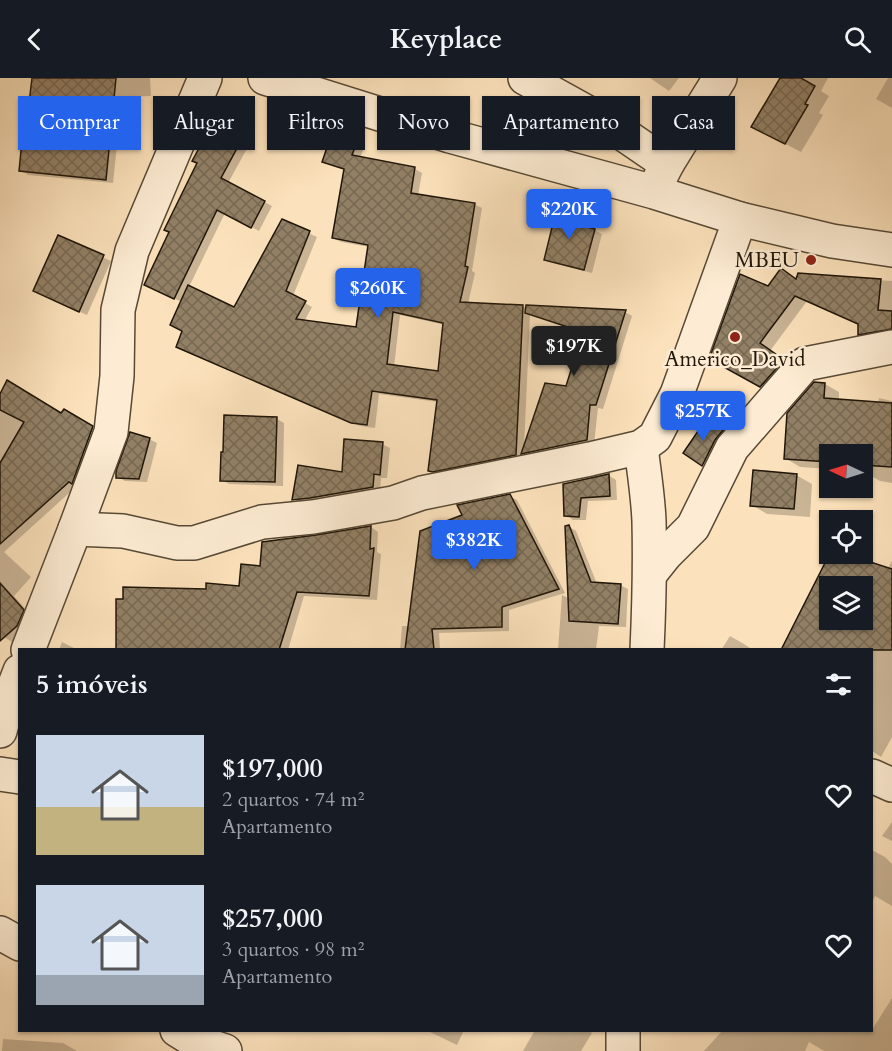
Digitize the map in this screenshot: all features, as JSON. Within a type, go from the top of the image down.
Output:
[{"type":"street","points":[[29,648],[111,432],[117,376],[118,310],[132,251],[205,78]]},
{"type":"street","points":[[265,78],[450,136],[660,178],[740,219],[832,241],[892,250]]},
{"type":"street","points":[[525,78],[610,125],[660,178]]},
{"type":"street","points":[[660,178],[720,78]]},
{"type":"street","points":[[75,529],[123,531],[177,543],[194,543],[262,522],[313,517],[393,503],[422,493],[641,447],[655,436],[677,394],[740,219]]},
{"type":"street","points":[[650,573],[693,527],[732,448],[805,364],[892,347]]},
{"type":"street","points":[[641,447],[648,518],[650,573],[647,648]]},
{"type":"street","points":[[3,711],[18,676]]},
{"type":"street","points":[[0,774],[18,777]]},
{"type":"street","points":[[873,776],[892,785]]},
{"type":"street","points":[[0,933],[18,943]]},
{"type":"street","points":[[623,1032],[623,1051]]},
{"type":"building","points":[[32,78],[116,78],[114,96],[30,96]]},
{"type":"building","points":[[780,78],[801,78],[815,86],[805,104],[808,105],[785,144],[751,127]]},
{"type":"building","points":[[21,150],[109,150],[106,180],[19,171]]},
{"type":"building","points":[[198,150],[236,150],[221,178],[265,201],[251,228],[217,210],[174,299],[144,285],[169,232],[164,230],[197,163],[192,161]]},
{"type":"building","points":[[326,150],[354,150],[352,155],[415,167],[411,193],[475,203],[465,266],[468,267],[460,302],[523,305],[516,455],[433,472],[428,471],[437,400],[372,391],[367,425],[351,423],[176,347],[182,331],[170,325],[188,285],[234,307],[282,219],[310,231],[286,291],[306,301],[296,319],[356,327],[368,245],[332,238],[344,169],[322,162]],"holes":[[[393,312],[443,323],[438,371],[387,364]]]},
{"type":"building","points":[[557,207],[582,213],[579,225],[595,229],[584,270],[544,260]]},
{"type":"building","points":[[58,235],[104,255],[79,312],[33,291]]},
{"type":"building","points":[[781,268],[796,279],[798,273],[881,279],[878,310],[892,311],[892,329],[858,335],[858,324],[795,296],[760,343],[784,360],[760,387],[709,359],[740,274],[768,286]]},
{"type":"building","points":[[526,305],[626,310],[596,405],[590,405],[587,440],[521,454],[545,383],[566,386],[583,332],[525,313]]},
{"type":"building","points":[[7,380],[61,413],[64,409],[93,426],[72,484],[69,482],[0,544],[0,463],[24,422],[0,410],[0,394]]},
{"type":"building","points":[[814,382],[825,383],[824,398],[892,403],[892,467],[873,466],[873,444],[819,444],[819,461],[784,459],[787,413]]},
{"type":"building","points":[[224,415],[277,417],[275,482],[220,481]]},
{"type":"building","points":[[707,418],[724,429],[715,440],[702,466],[683,453]]},
{"type":"building","points":[[130,432],[150,438],[139,479],[116,478],[116,471]]},
{"type":"building","points":[[344,439],[383,442],[380,475],[374,474],[373,487],[292,500],[298,465],[342,472]]},
{"type":"building","points":[[753,470],[797,474],[794,509],[750,506]]},
{"type":"building","points":[[609,474],[610,496],[581,498],[579,517],[564,516],[563,484]]},
{"type":"building","points":[[510,494],[559,589],[502,607],[502,627],[432,629],[434,648],[405,648],[420,531],[462,515],[457,505]]},
{"type":"building","points":[[569,525],[591,582],[621,584],[618,624],[569,621],[565,526]]},
{"type":"building","points":[[371,526],[370,549],[374,548],[369,596],[297,592],[280,648],[116,648],[116,599],[123,599],[123,587],[206,589],[206,583],[239,586],[241,564],[260,566],[262,542]]},
{"type":"building","points":[[873,563],[892,569],[892,650],[782,648],[824,564]]},
{"type":"building","points":[[0,583],[24,610],[17,626],[0,641]]},
{"type":"place","name":"MBEU","points":[[811,260]]},
{"type":"place","name":"Americo_David","points":[[735,337]]}]
